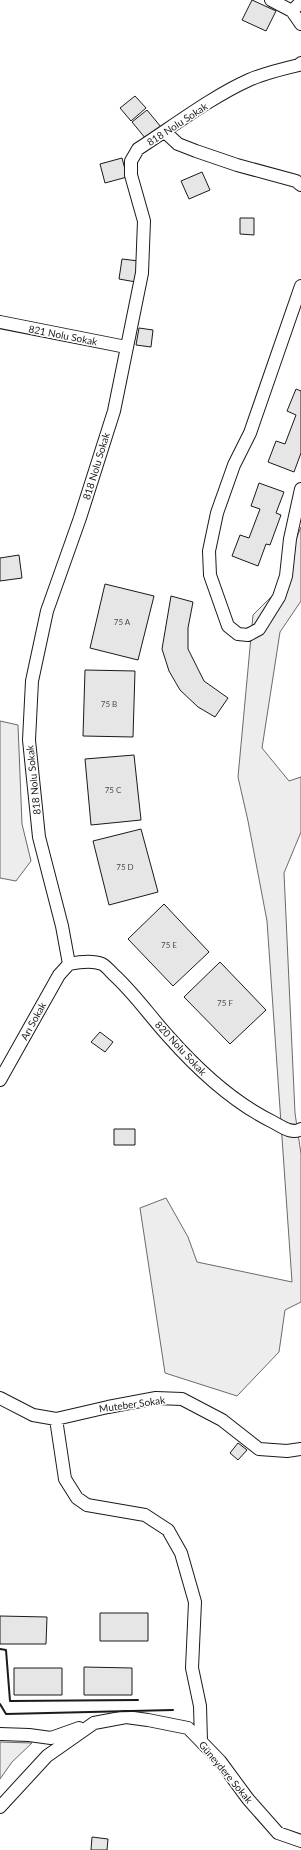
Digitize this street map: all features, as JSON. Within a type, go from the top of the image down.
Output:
[{"type":"street","points":[[272,0],[292,11],[301,24]]},
{"type":"street","points":[[292,11],[301,2]]},
{"type":"street","name":"818 Nolu Sokak","points":[[69,964],[62,926],[39,837],[29,740],[32,681],[47,611],[80,518],[114,411],[142,273],[144,221],[131,175],[131,161],[138,149],[249,80],[277,70],[299,65],[301,63]]},
{"type":"street","points":[[165,132],[178,144],[237,165],[296,181],[301,185]]},
{"type":"street","points":[[301,286],[250,433],[234,465],[216,513],[209,551],[210,575],[214,587],[228,626],[238,634],[248,635],[259,629],[279,598],[286,576],[290,539],[301,489]]},
{"type":"street","name":"821 Nolu Sokak","points":[[0,322],[126,347]]},
{"type":"street","name":"820 Nolu Sokak","points":[[69,964],[80,962],[103,964],[127,987],[168,1036],[207,1077],[238,1102],[259,1115],[289,1130],[298,1131],[301,1129]]},
{"type":"street","name":"Arı Sokak","points":[[0,1080],[59,976],[69,964]]},
{"type":"street","name":"Muteber Sokak","points":[[0,1398],[33,1415],[56,1418],[156,1398],[182,1399],[222,1420],[259,1449],[287,1451],[301,1449]]},
{"type":"street","points":[[56,1418],[65,1479],[77,1498],[87,1505],[145,1515],[168,1530],[181,1554],[195,1602],[192,1668],[200,1706],[201,1742]]},
{"type":"street","name":"Güneydere Sokak","points":[[0,1734],[29,1735],[50,1738],[94,1722],[126,1717],[188,1728],[220,1762],[278,1833],[301,1841]]},
{"type":"street","name":"Güneydere Sokak","points":[[0,1807],[47,1756],[94,1722]]},
{"type":"shaded area","points":[[301,527],[301,601],[280,632],[262,748],[289,781],[301,777],[301,832],[284,873],[295,1113],[301,1154],[301,1302],[285,1310],[279,1352],[237,1396],[165,1373],[140,1208],[166,1198],[188,1237],[197,1262],[292,1282],[267,921],[238,777],[253,615],[274,594]]},
{"type":"shaded area","points":[[0,721],[18,725],[22,824],[31,861],[16,881],[0,878]]},
{"type":"shaded area","points":[[0,1742],[32,1743],[12,1762],[0,1779]]},
{"type":"building","points":[[252,0],[276,11],[266,31],[242,20]]},
{"type":"building","points":[[135,96],[146,108],[131,121],[120,108]]},
{"type":"building","points":[[147,110],[161,127],[146,139],[132,122]]},
{"type":"building","points":[[122,158],[127,177],[105,183],[100,164]]},
{"type":"building","points":[[202,172],[210,190],[189,199],[181,181]]},
{"type":"building","points":[[240,218],[254,218],[254,235],[240,234]]},
{"type":"building","points":[[122,259],[139,261],[136,282],[119,279]]},
{"type":"building","points":[[139,328],[153,330],[151,347],[136,345]]},
{"type":"building","points":[[296,389],[301,391],[301,453],[294,472],[268,462],[276,441],[285,444],[296,415],[287,411]]},
{"type":"building","points":[[259,483],[284,492],[276,513],[281,515],[270,545],[266,544],[258,566],[232,556],[240,535],[249,538],[260,509],[251,506]]},
{"type":"building","points":[[19,555],[22,578],[0,581],[0,558]]},
{"type":"building","points":[[105,584],[154,596],[138,660],[90,648]]},
{"type":"building","points":[[171,596],[193,602],[188,628],[188,649],[204,681],[228,698],[215,717],[198,707],[180,690],[169,671],[162,649]]},
{"type":"building","points":[[85,670],[135,671],[133,737],[83,736]]},
{"type":"building","points":[[134,755],[141,820],[91,825],[85,759]]},
{"type":"building","points":[[141,829],[158,892],[109,905],[93,841]]},
{"type":"building","points":[[164,904],[209,952],[173,986],[128,939]]},
{"type":"building","points":[[220,962],[266,1010],[230,1044],[184,997]]},
{"type":"building","points":[[100,1032],[113,1042],[105,1052],[91,1042]]},
{"type":"building","points":[[114,1129],[135,1129],[135,1145],[114,1145]]},
{"type":"building","points":[[238,1443],[247,1450],[238,1460],[230,1453]]},
{"type":"building","points":[[100,1613],[148,1613],[148,1641],[100,1641]]},
{"type":"building","points":[[0,1616],[47,1617],[46,1644],[0,1644]]},
{"type":"building","points":[[84,1667],[132,1668],[132,1695],[84,1695]]},
{"type":"building","points":[[14,1668],[62,1668],[62,1695],[14,1695]]},
{"type":"building","points":[[92,1837],[108,1839],[107,1850],[91,1850]]},
{"type":"wall","points":[[0,1649],[6,1650],[10,1701],[138,1700]]},
{"type":"wall","points":[[0,1704],[6,1714],[173,1710]]}]
